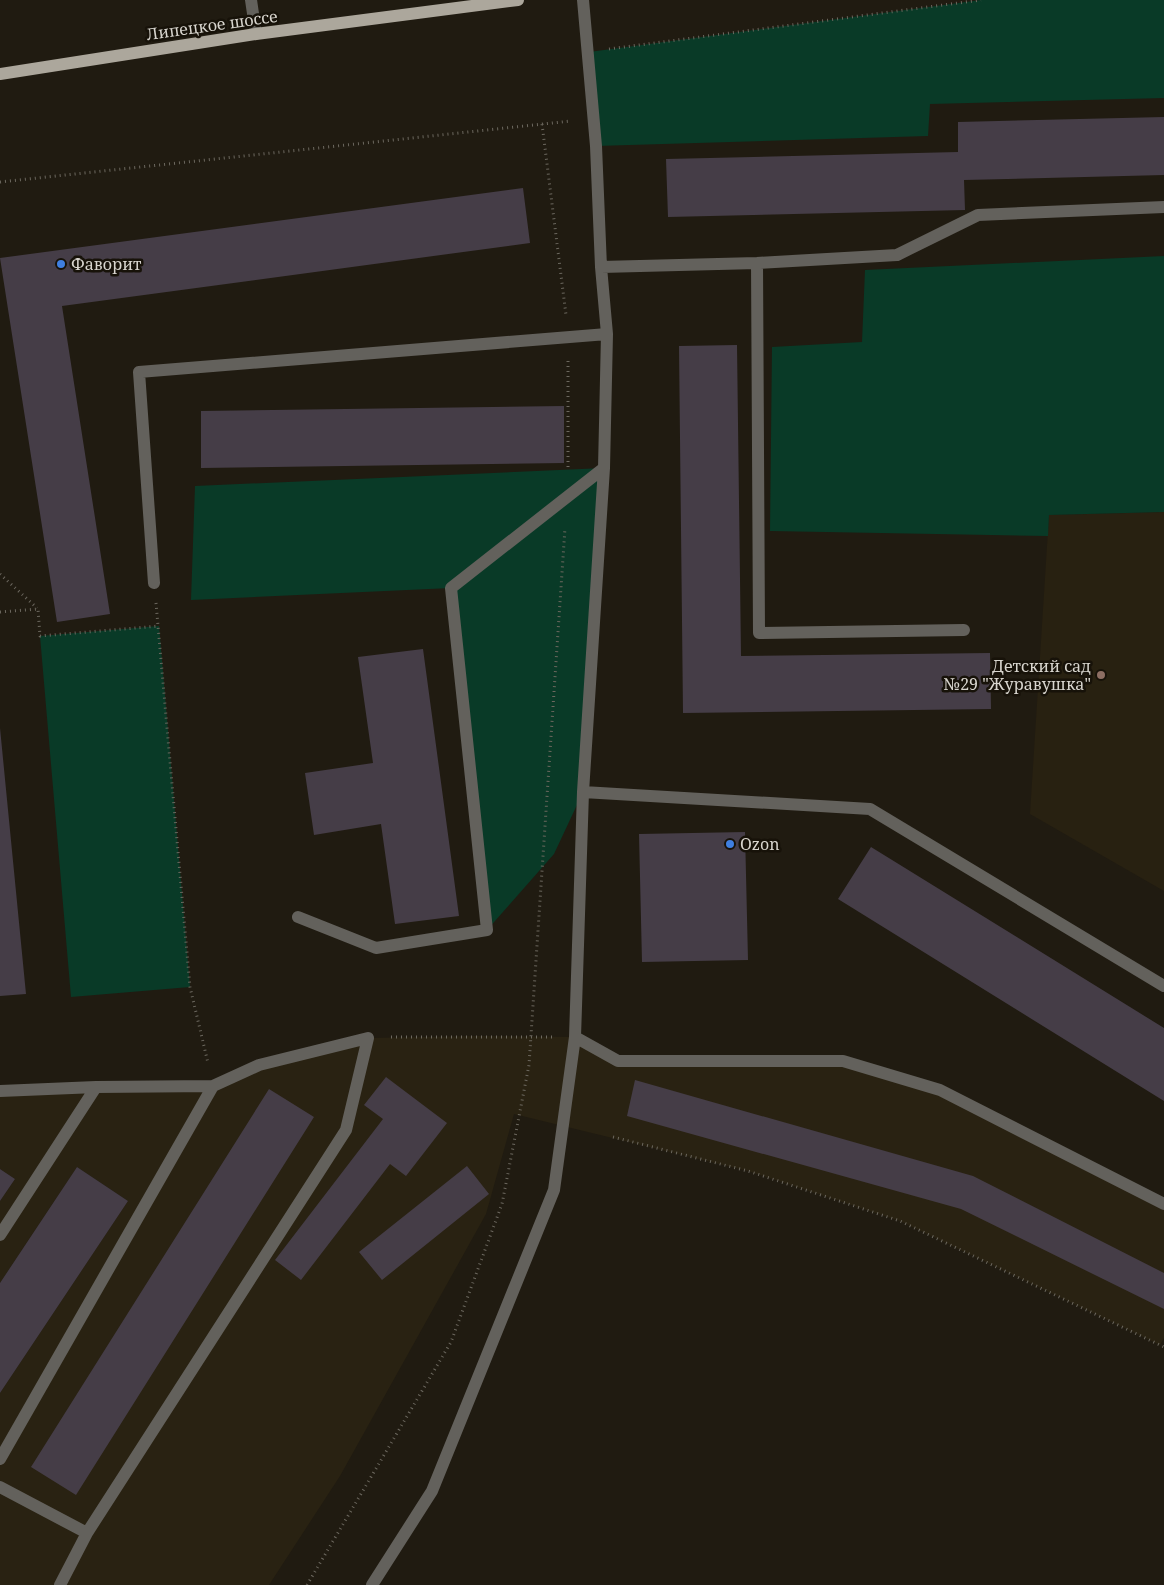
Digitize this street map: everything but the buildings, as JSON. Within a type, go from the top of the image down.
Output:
[{"type":"main road","name":"Липецкое шоссе","points":[[0,74],[256,34],[518,0]]},
{"type":"street","points":[[251,0],[256,34]]},
{"type":"street","points":[[372,1585],[432,1491],[554,1190],[575,1037],[583,792],[604,468],[607,334],[601,267],[594,118],[583,0]]},
{"type":"street","points":[[601,267],[757,263],[897,255],[978,214],[1164,207]]},
{"type":"street","points":[[757,263],[759,633],[964,630]]},
{"type":"street","points":[[154,583],[138,372],[607,334]]},
{"type":"street","points":[[298,917],[376,948],[486,930],[452,588],[604,468]]},
{"type":"street","points":[[583,792],[870,809],[1164,986]]},
{"type":"street","points":[[575,1037],[618,1061],[843,1061],[940,1090],[1164,1204]]},
{"type":"street","points":[[0,1091],[96,1087],[213,1086],[258,1064],[368,1038],[346,1130],[87,1533],[60,1585]]},
{"type":"street","points":[[0,1459],[213,1086]]},
{"type":"street","points":[[0,1235],[96,1087]]},
{"type":"street","points":[[0,1486],[87,1533]]},
{"type":"path","points":[[589,52],[981,0]]},
{"type":"path","points":[[0,182],[594,118]]},
{"type":"path","points":[[307,1585],[451,1342],[502,1204],[529,1065],[567,497],[568,337],[542,124]]},
{"type":"path","points":[[0,574],[38,609],[40,636],[159,626]]},
{"type":"path","points":[[154,583],[190,987],[213,1086]]},
{"type":"path","points":[[0,612],[38,609]]},
{"type":"path","points":[[368,1038],[575,1037]]},
{"type":"path","points":[[613,1137],[748,1171],[900,1221],[1164,1347]]},
{"type":"shaded area","name":"Детский сад №29 \"Журавушка\"","points":[[1164,512],[1164,891],[1030,814],[1049,515]]},
{"type":"shaded area","points":[[575,1037],[618,1061],[843,1061],[940,1090],[1164,1204],[1164,1338],[1160,1345],[900,1221],[748,1171],[514,1114],[486,1214],[340,1476],[269,1585],[0,1585],[0,1393],[128,1201],[77,1167],[0,1283],[0,1201],[15,1179],[0,1169],[0,1091],[213,1086],[259,1065],[368,1038]]},
{"type":"green space","points":[[981,0],[1164,0],[1164,98],[930,104],[928,136],[596,146],[589,52]]},
{"type":"green space","points":[[1164,256],[1164,512],[1049,515],[1048,536],[770,531],[772,347],[862,342],[865,270]]},
{"type":"green space","points":[[604,468],[583,792],[554,854],[487,930],[451,588],[191,600],[195,486]]},
{"type":"green space","points":[[159,626],[190,987],[71,997],[40,636]]},
{"type":"place","name":"Фаворит","points":[[61,264]]},
{"type":"place","name":"Детский сад №29 \"Журавушка\"","points":[[1101,675]]},
{"type":"place","name":"Ozon","points":[[730,844]]}]
